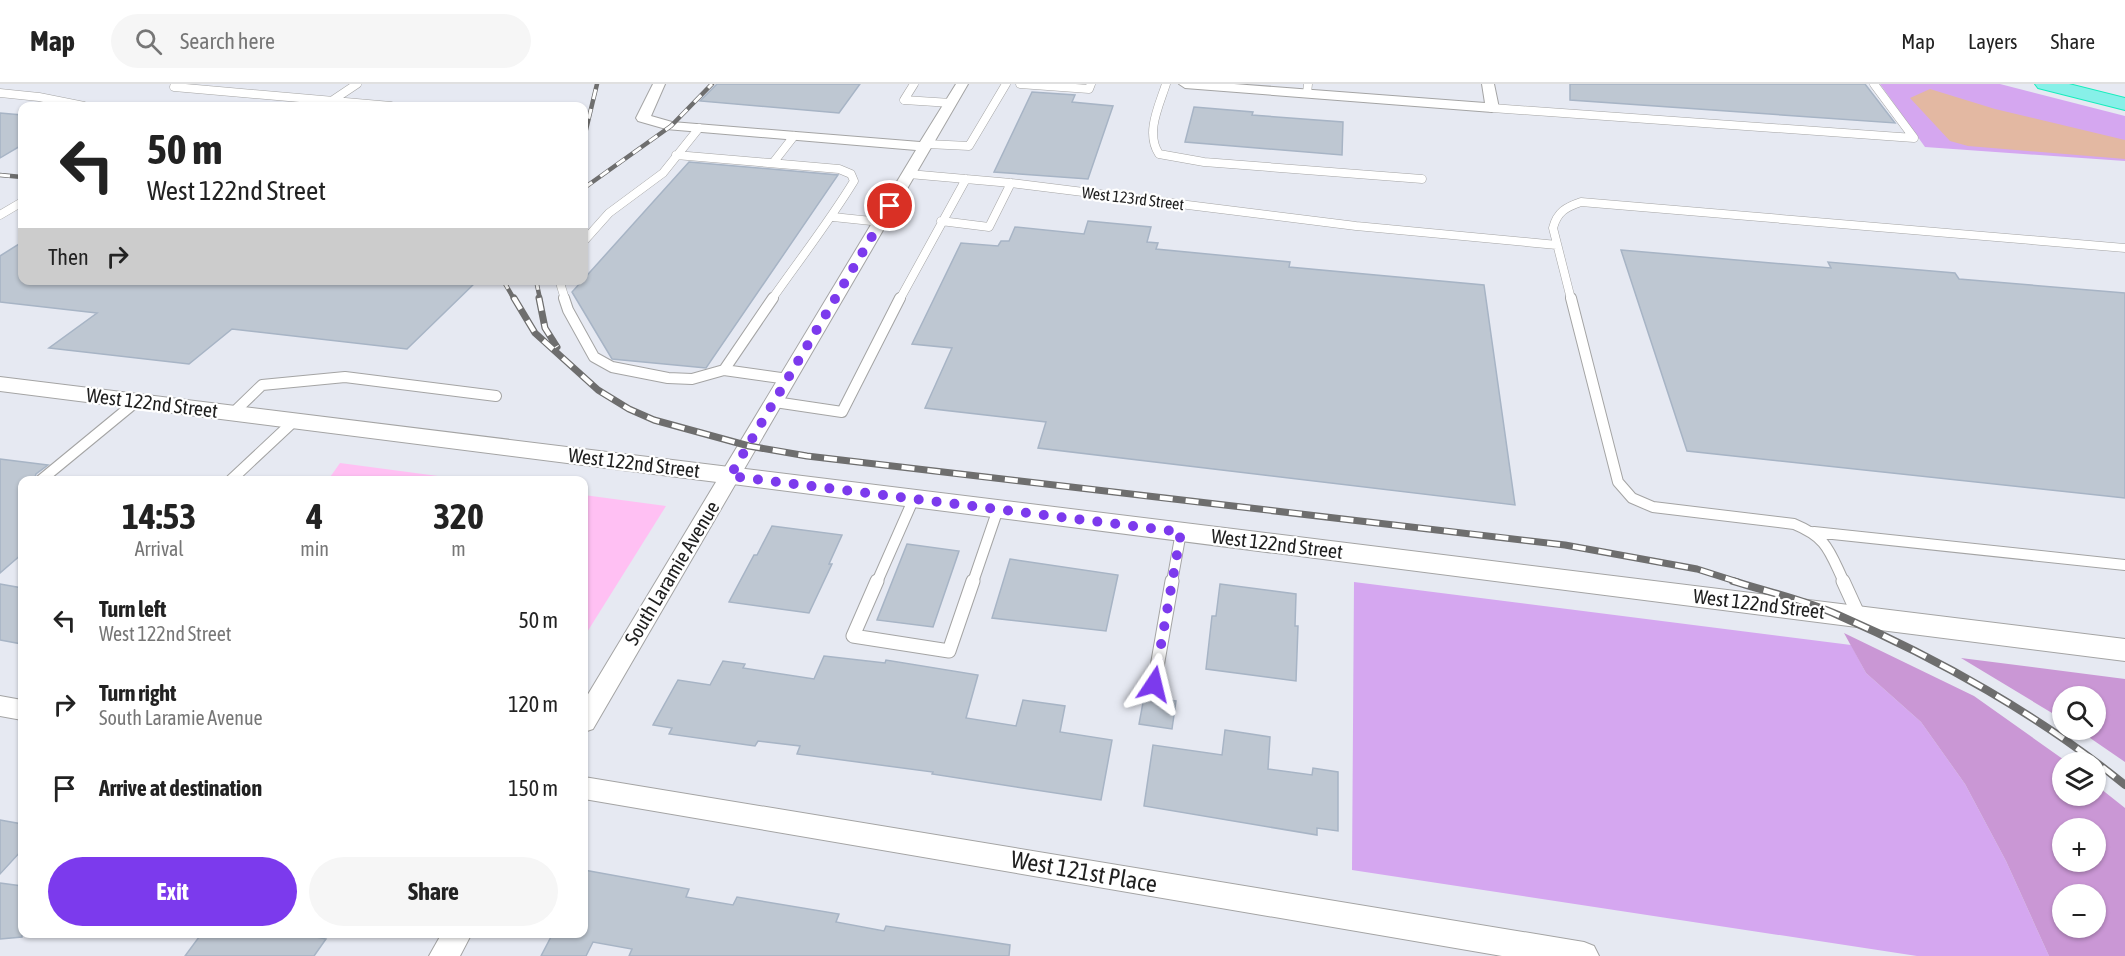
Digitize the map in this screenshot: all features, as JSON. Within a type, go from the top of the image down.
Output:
[{"type":"highway","points":[[2045,84],[2125,104]]},
{"type":"street","name":"South Laramie Avenue","points":[[588,715],[962,84]]},
{"type":"street","points":[[1185,84],[1308,89],[1492,108],[1488,84]]},
{"type":"street","points":[[658,85],[643,118],[671,126],[926,146]]},
{"type":"street","name":"West 122nd Street","points":[[0,384],[2125,650]]},
{"type":"street","points":[[0,706],[18,709]]},
{"type":"street","name":"West 121st Place","points":[[588,789],[1584,956]]},
{"type":"street","points":[[444,956],[455,938]]},
{"type":"lane","points":[[0,87],[6,84]]},
{"type":"lane","points":[[331,101],[357,84]]},
{"type":"lane","points":[[914,84],[904,100],[951,103]]},
{"type":"lane","points":[[926,146],[969,146],[1006,84]]},
{"type":"lane","points":[[1020,84],[1089,89],[1091,84]]},
{"type":"lane","points":[[1166,84],[1152,135],[1155,150],[1159,154],[1204,162],[1422,179]]},
{"type":"lane","points":[[1492,108],[1914,138],[1874,84]]},
{"type":"lane","points":[[174,87],[343,102]]},
{"type":"lane","points":[[0,93],[64,102]]},
{"type":"lane","points":[[588,235],[617,205],[658,177],[699,129]]},
{"type":"lane","points":[[773,163],[794,136]]},
{"type":"lane","points":[[676,155],[839,169],[851,174],[854,181],[833,217],[818,232],[724,370]]},
{"type":"lane","name":"West 123rd Street","points":[[909,174],[1011,183],[1356,226],[1557,245]]},
{"type":"lane","points":[[774,402],[842,412],[921,256],[966,179]]},
{"type":"lane","points":[[941,221],[989,227],[1011,183]]},
{"type":"lane","points":[[2125,248],[1581,202],[1565,207],[1555,217],[1553,228],[1618,482],[1632,498],[1653,507],[1794,524],[1814,532],[2125,565]]},
{"type":"lane","points":[[0,215],[18,204]]},
{"type":"lane","points":[[833,217],[881,222]]},
{"type":"lane","points":[[561,285],[568,310],[594,357],[603,362],[623,369],[668,378],[692,379],[724,370],[788,379]]},
{"type":"lane","points":[[233,413],[262,384],[345,377],[496,396]]},
{"type":"lane","points":[[46,476],[137,401]]},
{"type":"lane","points":[[235,476],[294,421]]},
{"type":"lane","points":[[914,498],[853,636],[949,651],[999,509]]},
{"type":"lane","points":[[1154,684],[1181,532]]},
{"type":"lane","points":[[1814,532],[1826,544],[1859,617]]},
{"type":"shaded area","points":[[1880,84],[2000,84],[2125,116],[2125,161],[1925,147]]},
{"type":"shaded area","points":[[1930,89],[1995,109],[2125,140],[2125,159],[1968,146],[1950,141],[1910,98]]},
{"type":"shaded area","points":[[340,463],[438,476],[331,476]]},
{"type":"shaded area","points":[[588,496],[666,506],[588,631]]},
{"type":"shaded area","points":[[1354,582],[1851,645],[1866,673],[1921,722],[1965,784],[2006,861],[2049,956],[1917,956],[1352,870]]},
{"type":"shaded area","points":[[1844,633],[1974,696],[2053,752],[2052,806],[2106,806],[2106,793],[2125,808],[2125,956],[2049,956],[2006,861],[1965,784],[1921,722],[1866,673]]},
{"type":"shaded area","points":[[1961,658],[2125,679],[2125,762],[2093,740],[2106,740],[2106,686],[2052,686],[2052,713]]},
{"type":"building","points":[[717,84],[860,84],[839,113],[700,101]]},
{"type":"building","points":[[1570,84],[1865,84],[1895,123],[1570,100]]},
{"type":"building","points":[[1032,92],[1075,95],[1072,102],[1113,106],[1088,179],[994,172]]},
{"type":"building","points":[[1194,107],[1253,112],[1252,115],[1343,122],[1342,155],[1185,142]]},
{"type":"building","points":[[0,113],[18,115],[18,147],[0,158]]},
{"type":"building","points":[[689,162],[838,175],[706,368],[612,359],[572,292],[578,285],[588,285],[588,274]]},
{"type":"building","points":[[1088,221],[1151,227],[1147,242],[1158,243],[1156,249],[1290,262],[1289,267],[1484,285],[1515,505],[1038,448],[1046,422],[925,408],[952,348],[912,344],[961,243],[998,246],[1001,241],[1009,241],[1015,227],[1084,234]]},
{"type":"building","points":[[18,245],[18,285],[473,285],[407,349],[232,329],[189,364],[49,348],[97,313],[0,302],[0,256]]},
{"type":"building","points":[[1621,250],[1831,268],[1828,262],[1955,273],[1959,279],[2125,293],[2125,498],[1687,451]]},
{"type":"building","points":[[0,459],[48,465],[35,476],[18,476],[18,557],[0,573]]},
{"type":"building","points":[[772,526],[842,535],[829,564],[832,564],[809,613],[729,602]]},
{"type":"building","points":[[907,544],[959,551],[933,627],[877,620]]},
{"type":"building","points":[[1010,559],[1118,575],[1106,631],[992,618]]},
{"type":"building","points":[[0,584],[18,587],[18,643],[0,640]]},
{"type":"building","points":[[1220,584],[1296,594],[1295,626],[1298,626],[1296,681],[1206,669],[1212,616],[1216,616]]},
{"type":"building","points":[[824,656],[885,663],[886,660],[978,675],[966,718],[1016,726],[1023,700],[1065,706],[1060,732],[1112,740],[1101,800],[932,774],[933,772],[797,754],[800,746],[758,741],[755,746],[669,734],[672,728],[653,725],[678,680],[710,685],[723,661],[745,664],[743,668],[814,679]]},
{"type":"building","points":[[1144,697],[1176,701],[1172,729],[1139,724]]},
{"type":"building","points":[[1225,730],[1270,737],[1268,769],[1312,775],[1313,768],[1338,772],[1338,831],[1317,828],[1317,835],[1144,806],[1153,745],[1222,755]]},
{"type":"building","points":[[0,820],[18,823],[18,854],[0,874]]},
{"type":"building","points":[[588,871],[689,889],[686,897],[733,905],[737,897],[839,914],[836,922],[884,931],[886,926],[1010,945],[1009,956],[629,956],[632,949],[593,942],[586,956],[541,956],[550,938],[588,938]]},
{"type":"building","points":[[0,883],[18,885],[18,937],[0,939]]},
{"type":"building","points":[[198,938],[326,939],[314,956],[185,956]]},
{"type":"railway","points":[[588,121],[597,84]]},
{"type":"railway","points":[[588,185],[671,126],[712,84]]},
{"type":"railway","points":[[0,175],[18,177]]},
{"type":"railway","points":[[506,285],[514,299]]},
{"type":"railway","points":[[537,285],[540,299]]},
{"type":"railway","points":[[514,298],[535,333],[598,390],[629,409],[654,420],[749,446],[807,456],[1565,545],[1697,569],[1738,582]]},
{"type":"railway","points":[[539,298],[545,328],[557,347]]},
{"type":"railway","points":[[1733,581],[1825,610],[1950,669],[2059,735],[2125,785]]},
{"type":"route","points":[[890,206],[730,476],[1181,532],[1154,684]]}]
